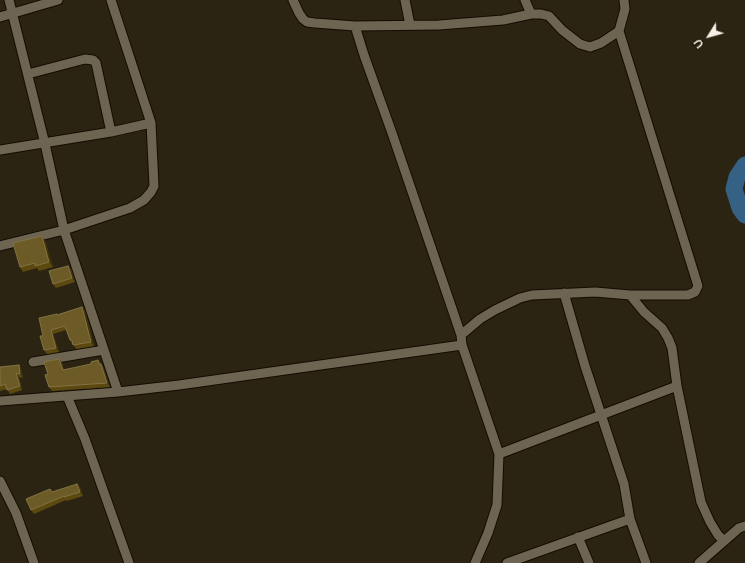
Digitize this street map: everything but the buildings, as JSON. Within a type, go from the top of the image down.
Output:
[{"type":"street","points":[[9,0],[45,144],[64,230],[118,392]]},
{"type":"street","points":[[0,17],[58,0]]},
{"type":"street","points":[[0,246],[64,230],[130,208],[144,200],[154,186],[151,124],[111,0]]},
{"type":"street","points":[[293,0],[299,13],[307,22],[355,26],[439,25],[503,20],[531,14],[541,14],[549,16],[562,30],[580,44],[590,47],[601,43],[619,31]]},
{"type":"street","points":[[405,0],[410,25]]},
{"type":"street","points":[[525,0],[531,14]]},
{"type":"street","points":[[461,335],[480,319],[520,298],[532,295],[595,292],[630,295],[688,295],[695,292],[698,286],[619,31],[626,9],[624,0]]},
{"type":"street","points":[[355,26],[461,335],[462,345],[499,454],[497,505],[488,533],[475,563]]},
{"type":"street","points":[[28,74],[85,59],[93,60],[96,63],[112,132]]},
{"type":"street","points":[[0,150],[45,144],[151,124]]},
{"type":"street","points":[[564,293],[585,366],[624,484],[630,519],[646,563]]},
{"type":"street","points":[[630,295],[644,312],[662,328],[672,348],[677,386],[701,502],[710,522],[718,535],[724,541]]},
{"type":"street","points":[[0,401],[118,392],[179,385],[462,345]]},
{"type":"street","points":[[33,362],[104,350]]},
{"type":"street","points":[[499,454],[677,386]]},
{"type":"street","points":[[67,396],[85,439],[129,563]]},
{"type":"street","points":[[0,481],[16,513],[34,563]]},
{"type":"street","points":[[507,563],[630,519]]},
{"type":"street","points":[[699,563],[739,528],[745,526]]},
{"type":"street","points":[[578,537],[589,563]]},
{"type":"waterway","points":[[745,165],[737,177],[734,189],[740,208],[745,215]]}]
